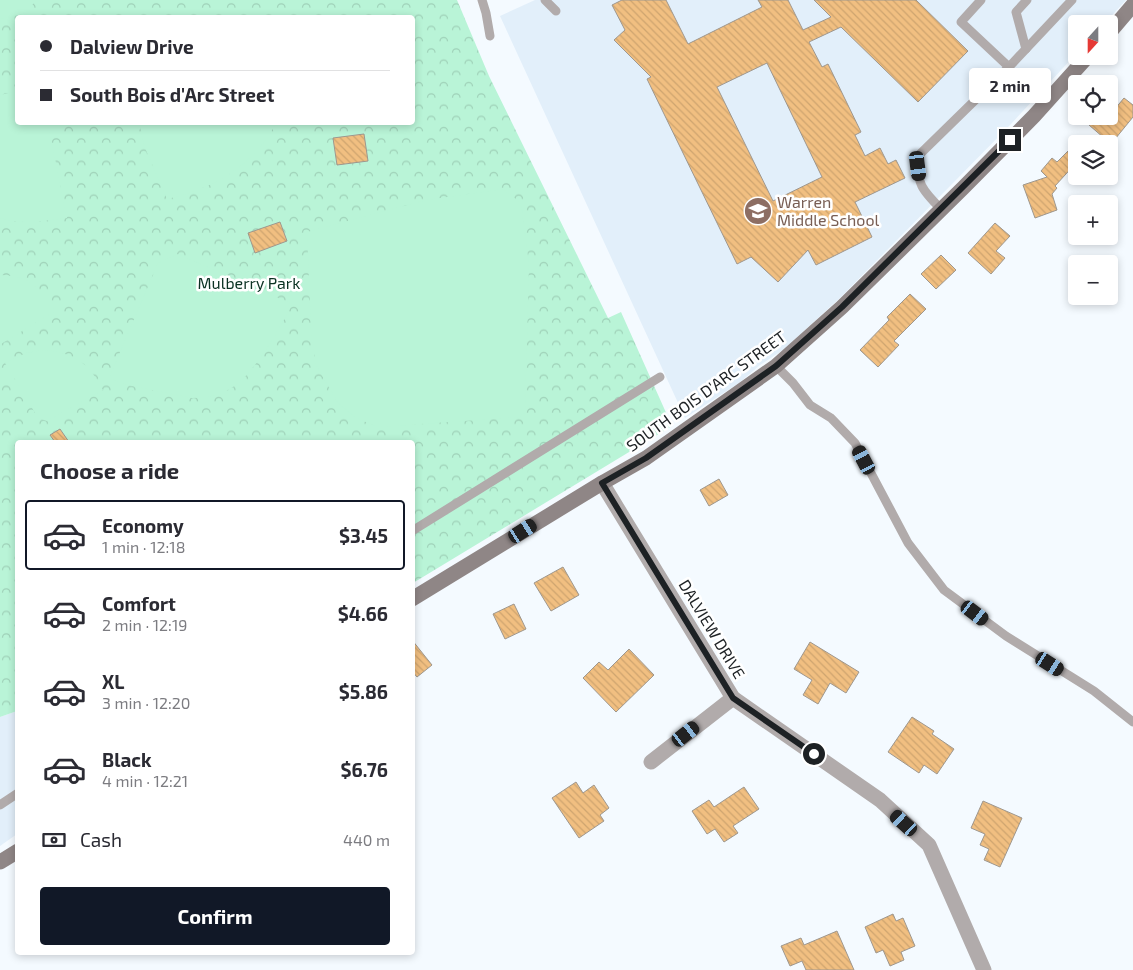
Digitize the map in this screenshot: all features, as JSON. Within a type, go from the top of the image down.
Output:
[{"type":"main road","points":[[1118,22],[1133,6]]},
{"type":"main road","name":"SOUTH BOIS D'ARC STREET","points":[[415,597],[646,458],[776,366],[842,307],[941,210],[1034,116],[1080,65]]},
{"type":"main road","points":[[0,862],[15,853]]},
{"type":"street","name":"DALVIEW DRIVE","points":[[602,483],[733,698],[880,800],[929,845],[984,970]]},
{"type":"street","points":[[651,762],[733,698]]},
{"type":"lane","points":[[482,0],[490,36]]},
{"type":"lane","points":[[545,0],[556,11]]},
{"type":"lane","points":[[981,0],[961,22],[1009,67]]},
{"type":"lane","points":[[1026,49],[1016,12],[1027,0]]},
{"type":"lane","points":[[941,210],[925,193],[919,181],[919,155],[1009,67],[1072,0]]},
{"type":"lane","points":[[776,366],[810,405],[831,418],[855,443],[908,543],[944,590],[1006,636],[1094,691],[1133,722]]},
{"type":"lane","points":[[415,529],[660,377]]},
{"type":"lane","points":[[0,805],[15,795]]},
{"type":"shaded area","name":"Warren Middle School","points":[[535,0],[1126,0],[1112,15],[1068,15],[1068,63],[1011,124],[841,297],[783,350],[760,365],[739,383],[685,418],[500,16]]},
{"type":"shaded area","points":[[15,712],[15,835],[0,846],[0,717]]},
{"type":"green space","name":"Mulberry Park","points":[[0,0],[457,0],[489,76],[608,318],[621,312],[672,426],[415,582],[415,440],[15,440],[15,712],[0,717]]},
{"type":"green space","points":[[0,0],[33,0],[28,13],[0,19]]},
{"type":"green space","points":[[15,91],[15,125],[48,125],[67,218],[25,222],[0,218],[0,95]]},
{"type":"green space","points":[[140,125],[275,125],[256,152],[230,173],[200,189],[167,199],[145,148]]},
{"type":"green space","points":[[503,189],[521,203],[529,264],[525,411],[520,417],[378,427],[356,418],[338,403],[316,365],[311,330],[307,232],[426,200]]},
{"type":"green space","points":[[178,254],[292,304],[272,340],[246,375],[229,389],[206,397],[192,398],[127,385],[109,378],[158,263]]},
{"type":"green space","points":[[0,275],[18,278],[33,285],[45,296],[55,311],[1,344],[0,344]]},
{"type":"green space","points":[[44,350],[63,353],[86,365],[103,390],[47,421],[38,418],[5,363],[26,353]]},
{"type":"building","points":[[622,0],[666,0],[688,44],[762,7],[758,0],[788,0],[803,30],[831,17],[814,0],[916,0],[968,51],[918,102],[841,27],[809,42],[822,67],[828,64],[861,132],[855,135],[865,156],[880,148],[888,164],[896,160],[905,178],[855,202],[872,237],[816,265],[808,250],[778,282],[751,257],[737,264],[647,79],[651,77],[614,40],[625,30],[612,5]],"holes":[[[767,63],[822,177],[773,201],[717,87]]]},
{"type":"building","points":[[1124,98],[1133,105],[1133,117],[1118,135],[1101,135],[1089,125],[1118,125],[1118,105]]},
{"type":"building","points":[[364,134],[368,161],[337,165],[333,138]]},
{"type":"building","points":[[1068,151],[1068,172],[1055,186],[1057,188],[1052,194],[1057,210],[1035,218],[1023,185],[1047,177],[1041,171],[1052,158],[1057,162]]},
{"type":"building","points":[[280,222],[287,241],[255,253],[248,233]]},
{"type":"building","points":[[995,223],[1010,236],[996,251],[1005,258],[991,274],[968,253]]},
{"type":"building","points":[[941,255],[956,270],[936,289],[921,274]]},
{"type":"building","points":[[910,294],[926,309],[894,341],[899,345],[878,367],[860,350],[889,320],[887,317]]},
{"type":"building","points":[[60,429],[68,440],[54,440],[50,435]]},
{"type":"building","points":[[719,479],[728,495],[709,506],[700,490]]},
{"type":"building","points":[[563,567],[579,595],[551,611],[534,583]]},
{"type":"building","points":[[514,604],[526,629],[505,639],[493,614]]},
{"type":"building","points":[[810,642],[859,672],[846,693],[830,683],[818,704],[803,695],[812,680],[794,669]]},
{"type":"building","points":[[415,644],[432,665],[417,677],[415,675]]},
{"type":"building","points":[[629,649],[654,675],[616,712],[583,678],[599,662],[608,670]]},
{"type":"building","points":[[912,717],[934,731],[932,734],[954,749],[937,774],[924,765],[919,773],[888,752]]},
{"type":"building","points":[[576,782],[583,793],[594,785],[609,808],[600,815],[604,821],[579,838],[552,798]]},
{"type":"building","points":[[744,787],[759,809],[733,826],[738,833],[724,842],[715,829],[707,834],[692,811],[709,800],[714,807]]},
{"type":"building","points":[[983,801],[1022,818],[1000,867],[984,860],[989,849],[980,845],[985,834],[971,828]]},
{"type":"building","points":[[893,914],[896,921],[903,918],[915,946],[901,952],[904,960],[890,966],[883,950],[876,953],[865,927]]},
{"type":"building","points":[[837,931],[854,970],[806,970],[802,961],[790,966],[781,946],[801,938],[804,945]]},
{"type":"place","name":"Warren Middle School","points":[[758,211]]},
{"type":"route","points":[[814,754],[733,698],[602,483],[646,458],[776,366],[842,307],[1010,140]]}]
